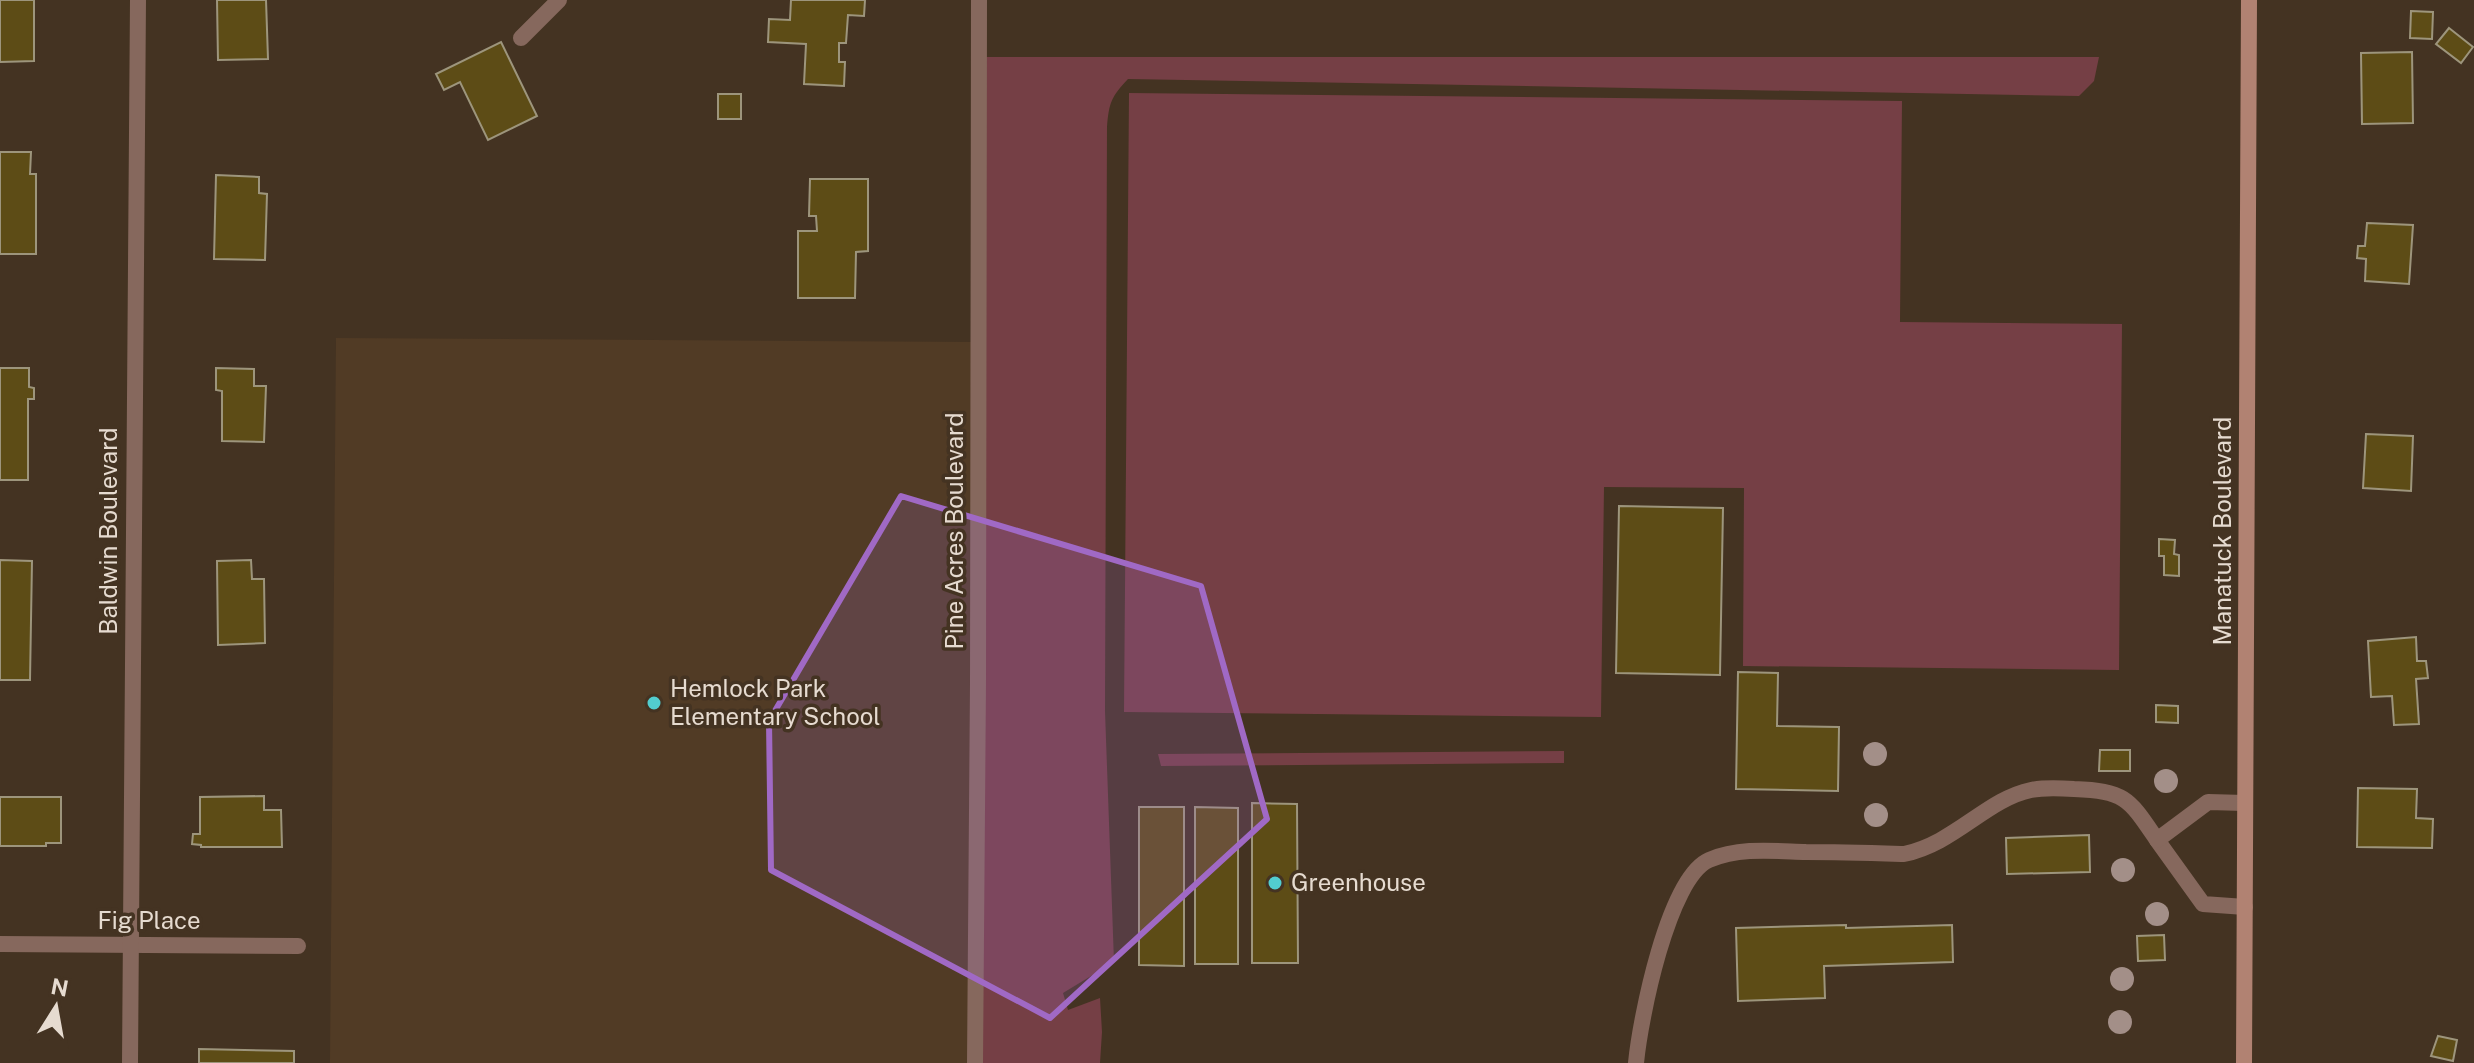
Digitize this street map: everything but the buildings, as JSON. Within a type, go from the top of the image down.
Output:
[{"type":"street","name":"Baldwin Boulevard","points":[[130,1063],[138,0]]},
{"type":"street","points":[[521,38],[559,0]]},
{"type":"street","name":"Pine Acres Boulevard","points":[[975,1063],[979,0]]},
{"type":"street","name":"Manatuck Boulevard","points":[[2244,1063],[2249,0]]},
{"type":"street","points":[[1636,1063],[1645,997],[1662,940],[1682,890],[1706,861],[1741,850],[1904,854],[1938,843],[2014,794],[2051,788],[2100,790],[2120,795],[2133,805],[2203,904],[2245,907]]},
{"type":"street","points":[[2157,840],[2208,802],[2245,803]]},
{"type":"street","name":"Fig Place","points":[[0,944],[298,946]]},
{"type":"highlighted area","points":[[901,496],[1201,586],[1267,819],[1050,1018],[771,870],[769,721]]},
{"type":"shaded area","points":[[979,57],[2099,57],[2094,81],[2079,96],[1128,79],[1112,101],[1107,127],[1105,711],[1114,962],[1063,993],[1068,1010],[1100,998],[1100,1063],[974,1063]]},
{"type":"shaded area","points":[[1129,93],[1902,101],[1900,322],[2122,324],[2119,670],[1743,666],[1744,488],[1604,487],[1601,717],[1124,712]]},
{"type":"shaded area","name":"Hemlock Park Elementary School","points":[[336,338],[977,342],[974,1063],[330,1063]]},
{"type":"shaded area","points":[[1564,751],[1564,763],[1161,766],[1158,754]]},
{"type":"place","name":"Hemlock Park Elementary School","points":[[654,703]]},
{"type":"place","name":"Greenhouse","points":[[1275,883]]}]
